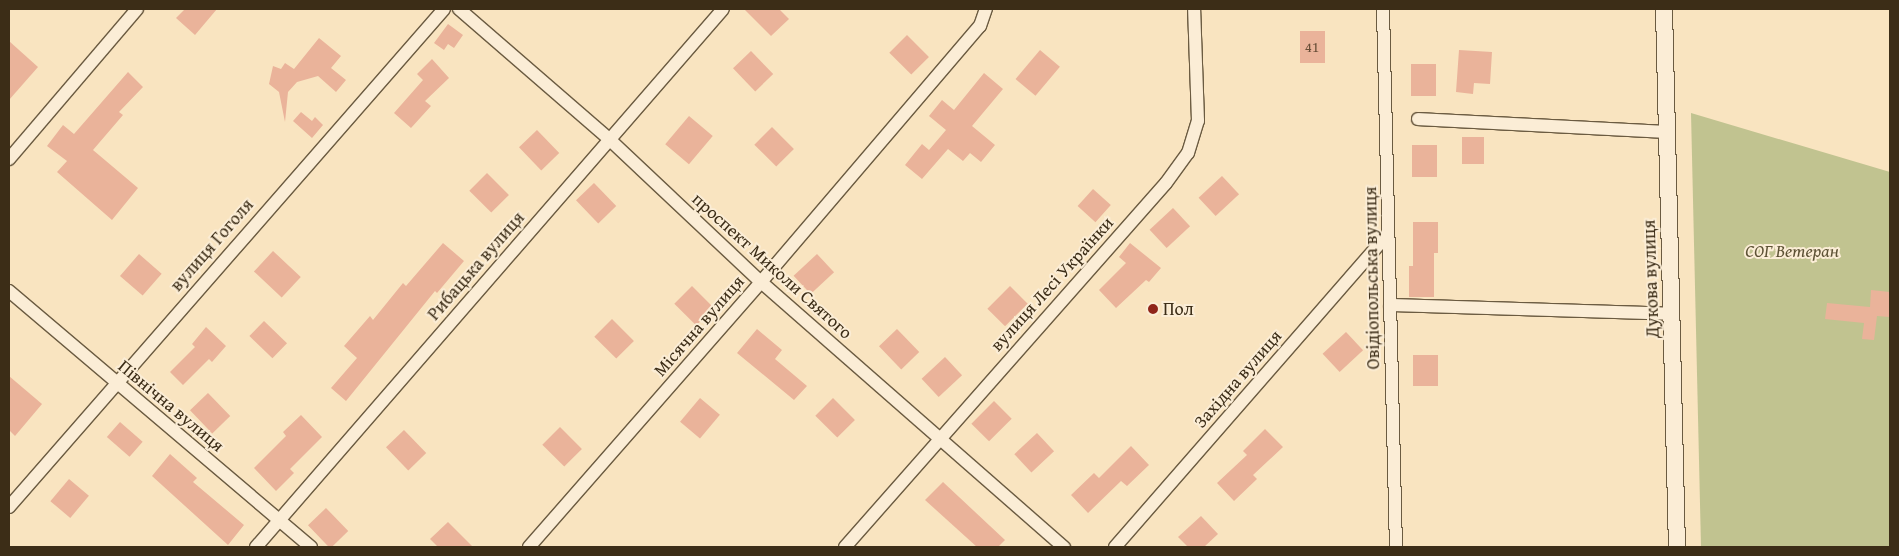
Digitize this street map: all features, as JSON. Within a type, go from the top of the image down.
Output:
[{"type":"street","points":[[9,158],[138,9]]},
{"type":"street","name":"вулиця Гоголя","points":[[9,507],[115,382],[444,9]]},
{"type":"street","name":"проспект Миколи Святого","points":[[459,9],[609,139],[761,282],[1064,547]]},
{"type":"street","name":"Рибацька вулиця","points":[[256,547],[723,9]]},
{"type":"street","name":"Місячна вулиця","points":[[528,547],[761,282],[980,26],[986,9]]},
{"type":"street","name":"вулиця Лесі Українки","points":[[845,547],[940,437],[1166,183],[1188,153],[1198,121],[1194,9]]},
{"type":"street","name":"Овідіопольська вулиця","points":[[1383,9],[1396,547]]},
{"type":"street","name":"Дукова вулиця","points":[[1664,9],[1677,547]]},
{"type":"street","points":[[1418,119],[1666,132]]},
{"type":"street","name":"Західна вулиця","points":[[1115,547],[1388,234]]},
{"type":"street","name":"Північна вулиця","points":[[9,291],[311,547]]},
{"type":"street","points":[[1390,305],[1672,314]]},
{"type":"green space","name":"СОГ Ветеран","points":[[1691,113],[1890,172],[1890,547],[1701,547]]},
{"type":"building","points":[[185,9],[217,9],[195,35],[176,18]]},
{"type":"building","points":[[744,9],[779,9],[789,19],[771,36]]},
{"type":"building","points":[[448,24],[463,35],[454,48],[448,44],[444,50],[434,43]]},
{"type":"building","points":[[1300,31],[1325,31],[1325,63],[1300,63]]},
{"type":"building","points":[[907,35],[929,57],[911,75],[889,53]]},
{"type":"building","points":[[319,38],[341,56],[331,68],[346,80],[336,92],[318,76],[297,82],[288,92],[285,122],[279,92],[269,84],[273,66],[281,69],[285,63],[294,69]]},
{"type":"building","points":[[9,41],[38,67],[9,100]]},
{"type":"building","points":[[1040,50],[1060,67],[1035,96],[1016,79]]},
{"type":"building","points":[[1459,50],[1492,52],[1490,84],[1474,83],[1473,94],[1456,92]]},
{"type":"building","points":[[751,51],[773,74],[755,91],[733,68]]},
{"type":"building","points":[[432,59],[449,78],[425,101],[431,106],[411,128],[394,113],[423,80],[417,74]]},
{"type":"building","points":[[1411,64],[1436,64],[1436,96],[1411,96]]},
{"type":"building","points":[[128,72],[143,87],[119,112],[123,115],[93,150],[138,188],[112,220],[57,172],[67,161],[47,146],[63,125],[74,134]]},
{"type":"building","points":[[984,73],[1003,89],[972,126],[995,145],[981,162],[970,153],[963,161],[948,149],[922,179],[905,165],[922,144],[929,150],[946,130],[929,116],[942,100],[954,110]]},
{"type":"building","points":[[301,112],[312,121],[315,117],[323,125],[312,138],[293,121]]},
{"type":"building","points":[[689,116],[713,136],[689,164],[665,144]]},
{"type":"building","points":[[772,127],[794,149],[776,167],[754,145]]},
{"type":"building","points":[[537,130],[559,153],[541,170],[519,147]]},
{"type":"building","points":[[1462,137],[1484,137],[1484,164],[1462,164]]},
{"type":"building","points":[[1412,145],[1437,145],[1437,177],[1412,177]]},
{"type":"building","points":[[487,173],[509,195],[491,213],[469,191]]},
{"type":"building","points":[[1222,176],[1239,194],[1216,216],[1199,198]]},
{"type":"building","points":[[594,183],[616,206],[598,223],[576,200]]},
{"type":"building","points":[[1093,189],[1111,205],[1095,222],[1078,206]]},
{"type":"building","points":[[1173,208],[1190,226],[1167,248],[1150,230]]},
{"type":"building","points":[[1413,222],[1438,222],[1438,253],[1434,253],[1434,297],[1409,297],[1409,266],[1413,266]]},
{"type":"building","points":[[443,243],[464,261],[437,293],[435,291],[346,401],[331,388],[357,358],[344,346],[370,316],[373,320],[403,283],[406,286]]},
{"type":"building","points":[[1130,243],[1161,268],[1149,282],[1146,280],[1116,308],[1099,290],[1126,263],[1119,257]]},
{"type":"building","points":[[273,251],[301,277],[282,297],[254,271]]},
{"type":"building","points":[[139,254],[162,274],[143,296],[120,276]]},
{"type":"building","points":[[817,254],[834,272],[811,294],[794,276]]},
{"type":"building","points":[[692,286],[714,308],[696,326],[674,304]]},
{"type":"building","points":[[1010,286],[1028,304],[1005,326],[987,309]]},
{"type":"building","points":[[1871,290],[1890,292],[1890,317],[1877,316],[1874,340],[1862,339],[1864,323],[1825,319],[1827,303],[1870,307]]},
{"type":"building","points":[[612,319],[634,341],[616,359],[594,337]]},
{"type":"building","points":[[264,321],[287,343],[272,358],[249,336]]},
{"type":"building","points":[[206,327],[226,346],[212,362],[209,359],[183,385],[170,372],[195,347],[192,344]]},
{"type":"building","points":[[757,329],[782,350],[775,359],[807,386],[794,400],[737,353]]},
{"type":"building","points":[[897,329],[919,352],[901,369],[879,346]]},
{"type":"building","points":[[1346,332],[1363,350],[1340,372],[1323,354]]},
{"type":"building","points":[[1413,355],[1438,355],[1438,386],[1413,386]]},
{"type":"building","points":[[945,357],[962,375],[939,397],[922,379]]},
{"type":"building","points":[[9,376],[42,404],[15,436],[9,430]]},
{"type":"building","points":[[208,393],[230,416],[212,433],[190,410]]},
{"type":"building","points":[[700,398],[720,415],[700,438],[680,422]]},
{"type":"building","points":[[833,398],[855,420],[837,438],[815,416]]},
{"type":"building","points":[[994,401],[1012,419],[989,441],[971,424]]},
{"type":"building","points":[[301,415],[322,437],[290,469],[294,473],[276,491],[254,468],[286,436],[283,432]]},
{"type":"building","points":[[120,422],[143,442],[130,457],[107,437]]},
{"type":"building","points":[[560,427],[582,449],[564,467],[542,445]]},
{"type":"building","points":[[1265,429],[1283,447],[1253,475],[1257,479],[1234,501],[1217,483],[1247,455],[1243,451]]},
{"type":"building","points":[[404,430],[426,453],[408,470],[386,447]]},
{"type":"building","points":[[1037,433],[1054,451],[1031,472],[1014,454]]},
{"type":"building","points":[[1131,446],[1149,465],[1127,486],[1121,481],[1088,513],[1071,495],[1094,473],[1099,478]]},
{"type":"building","points":[[170,454],[197,478],[193,482],[244,525],[228,545],[152,476]]},
{"type":"building","points":[[69,479],[89,496],[70,518],[50,501]]},
{"type":"building","points":[[943,482],[1005,540],[998,547],[977,547],[925,500]]},
{"type":"building","points":[[326,508],[348,531],[332,547],[329,547],[308,525]]},
{"type":"building","points":[[1201,516],[1218,534],[1204,547],[1188,547],[1178,537]]},
{"type":"building","points":[[448,522],[473,547],[438,547],[430,539]]},
{"type":"place","name":"Пол","points":[[1153,309]]}]
